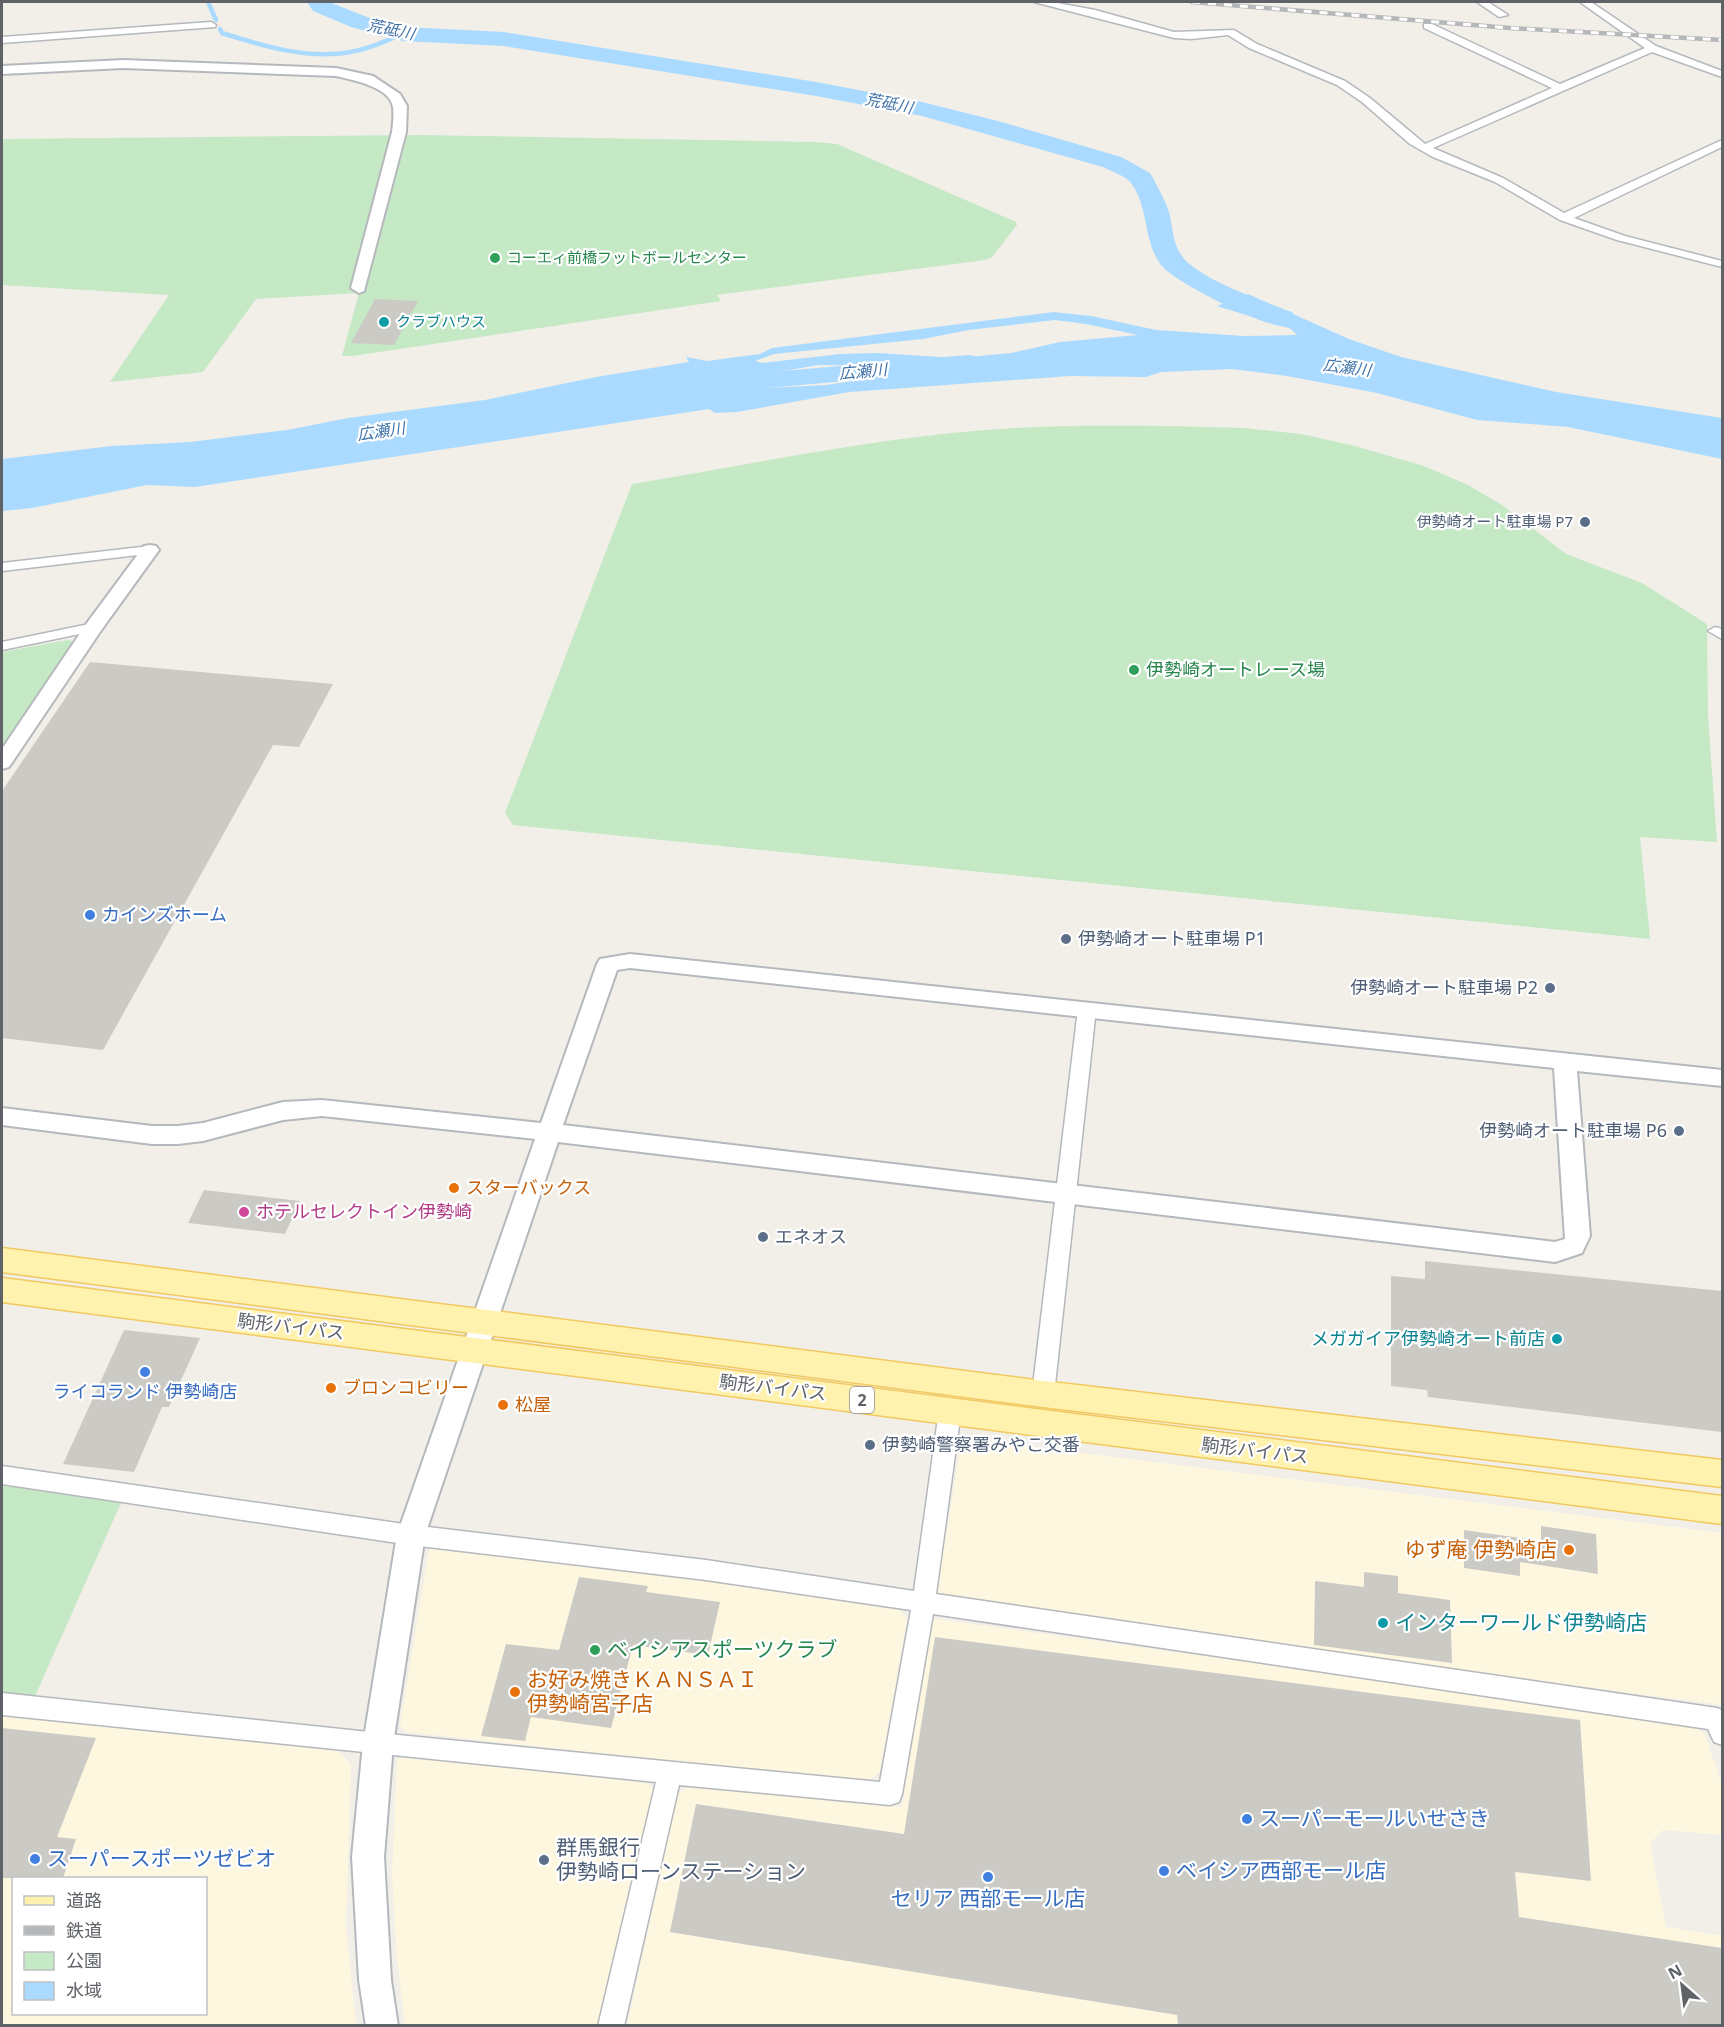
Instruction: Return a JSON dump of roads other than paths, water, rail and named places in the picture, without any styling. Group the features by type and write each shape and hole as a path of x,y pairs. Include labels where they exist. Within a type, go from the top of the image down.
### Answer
{"main road":[{"name":"駒形バイパス","path":"2,1260 1043,1394 1722,1474"},
{"name":"駒形バイパス","path":"2,1290 1722,1510"}],"street":[{"path":"1039,2 1095,13 1174,35 1191,36 1230,32 1253,46 1341,83 1366,100 1404,135 1424,148 1499,180 1564,218 1622,238 1722,264"},
{"path":"1482,2 1503,15"},
{"path":"1586,2 1652,48 1722,74"},
{"path":"2,40 211,25"},
{"path":"1428,26 1562,89"},
{"path":"1424,148 1652,48"},
{"path":"2,70 83,64 295,69 355,76 385,87 398,99 399,132 359,288"},
{"path":"1564,218 1722,143"},
{"path":"2,567 150,550"},
{"path":"2,763 94,627 150,550"},
{"path":"2,645 94,627"},
{"path":"382,2025 375,1980 368,1857 378,1744 411,1535 548,1132 608,964 618,961 1722,1078"},
{"path":"1043,1394 1087,1009"},
{"path":"2,1116 152,1135 178,1135 203,1132 283,1111 322,1108 548,1132 1066,1196 1563,1252 1576,1244 1578,1236 1565,1061"},
{"path":"2,1704 378,1744 890,1794 924,1602 950,1411"},
{"path":"2,1475 411,1535 706,1570 1717,1719 1722,1734"},
{"path":"611,2025 670,1773"}],"water":[{"path":"1248,294 1349,339 1401,357 1556,392 1722,418 1722,459 1568,427 1477,420 1377,393 1287,376 1232,369 1161,372 1146,377 1070,376 849,392 737,412 715,413 709,409 195,487 147,485 32,508 2,511 2,459 112,446 190,442 287,430 348,418 485,400 596,377 689,362 686,357 707,361 760,354 772,348 1054,312 1091,316 1156,330 1243,336 1297,335 1291,329 1217,306","holes":["1055,320 1138,335 1060,342 1011,353 957,358 878,353 840,354 762,363 755,361 774,354 923,339 969,330","818,365 916,366 926,370 826,385 767,388 751,381 749,377"]}],"waterway":[{"path":"208,2 216,20"},
{"name":"荒砥川","path":"318,2 321,6 359,22 403,34 504,39 816,89 922,109 990,126 1112,162 1141,178 1157,214 1162,243 1172,262 1191,276 1234,299 1283,318"},
{"path":"220,29 222,33 270,47 321,54 361,50 403,34"},
{"name":"広瀬川","path":"699,386 969,363"}],"railway":[{"path":"1192,2 1510,28 1722,40"}],"place":[{"name":"コーエィ前橋フットボールセンター","path":"495,258"},
{"name":"クラブハウス","path":"384,322"},
{"name":"伊勢崎オート駐車場 P7","path":"1585,522"},
{"name":"伊勢崎オートレース場","path":"1134,670"},
{"name":"カインズホーム","path":"90,915"},
{"name":"伊勢崎オート駐車場 P1","path":"1066,939"},
{"name":"伊勢崎オート駐車場 P2","path":"1550,988"},
{"name":"伊勢崎オート駐車場 P6","path":"1679,1131"},
{"name":"スターバックス","path":"454,1188"},
{"name":"ホテルセレクトイン伊勢崎","path":"244,1212"},
{"name":"エネオス","path":"763,1237"},
{"name":"メガガイア伊勢崎オート前店","path":"1557,1339"},
{"name":"ライコランド 伊勢崎店","path":"145,1372"},
{"name":"ブロンコビリー","path":"331,1388"},
{"name":"松屋","path":"503,1405"},
{"name":"伊勢崎警察署みやこ交番","path":"870,1445"},
{"name":"ゆず庵 伊勢崎店","path":"1569,1550"},
{"name":"インターワールド伊勢崎店","path":"1383,1623"},
{"name":"ベイシアスポーツクラブ","path":"595,1650"},
{"name":"お好み焼きＫＡＮＳＡＩ 伊勢崎宮子店","path":"515,1692"},
{"name":"スーパーモールいせさき","path":"1247,1819"},
{"name":"スーパースポーツゼビオ","path":"35,1859"},
{"name":"群馬銀行 伊勢崎ローンステーション","path":"544,1860"},
{"name":"ベイシア西部モール店","path":"1164,1871"},
{"name":"セリア 西部モール店","path":"988,1877"}]}
